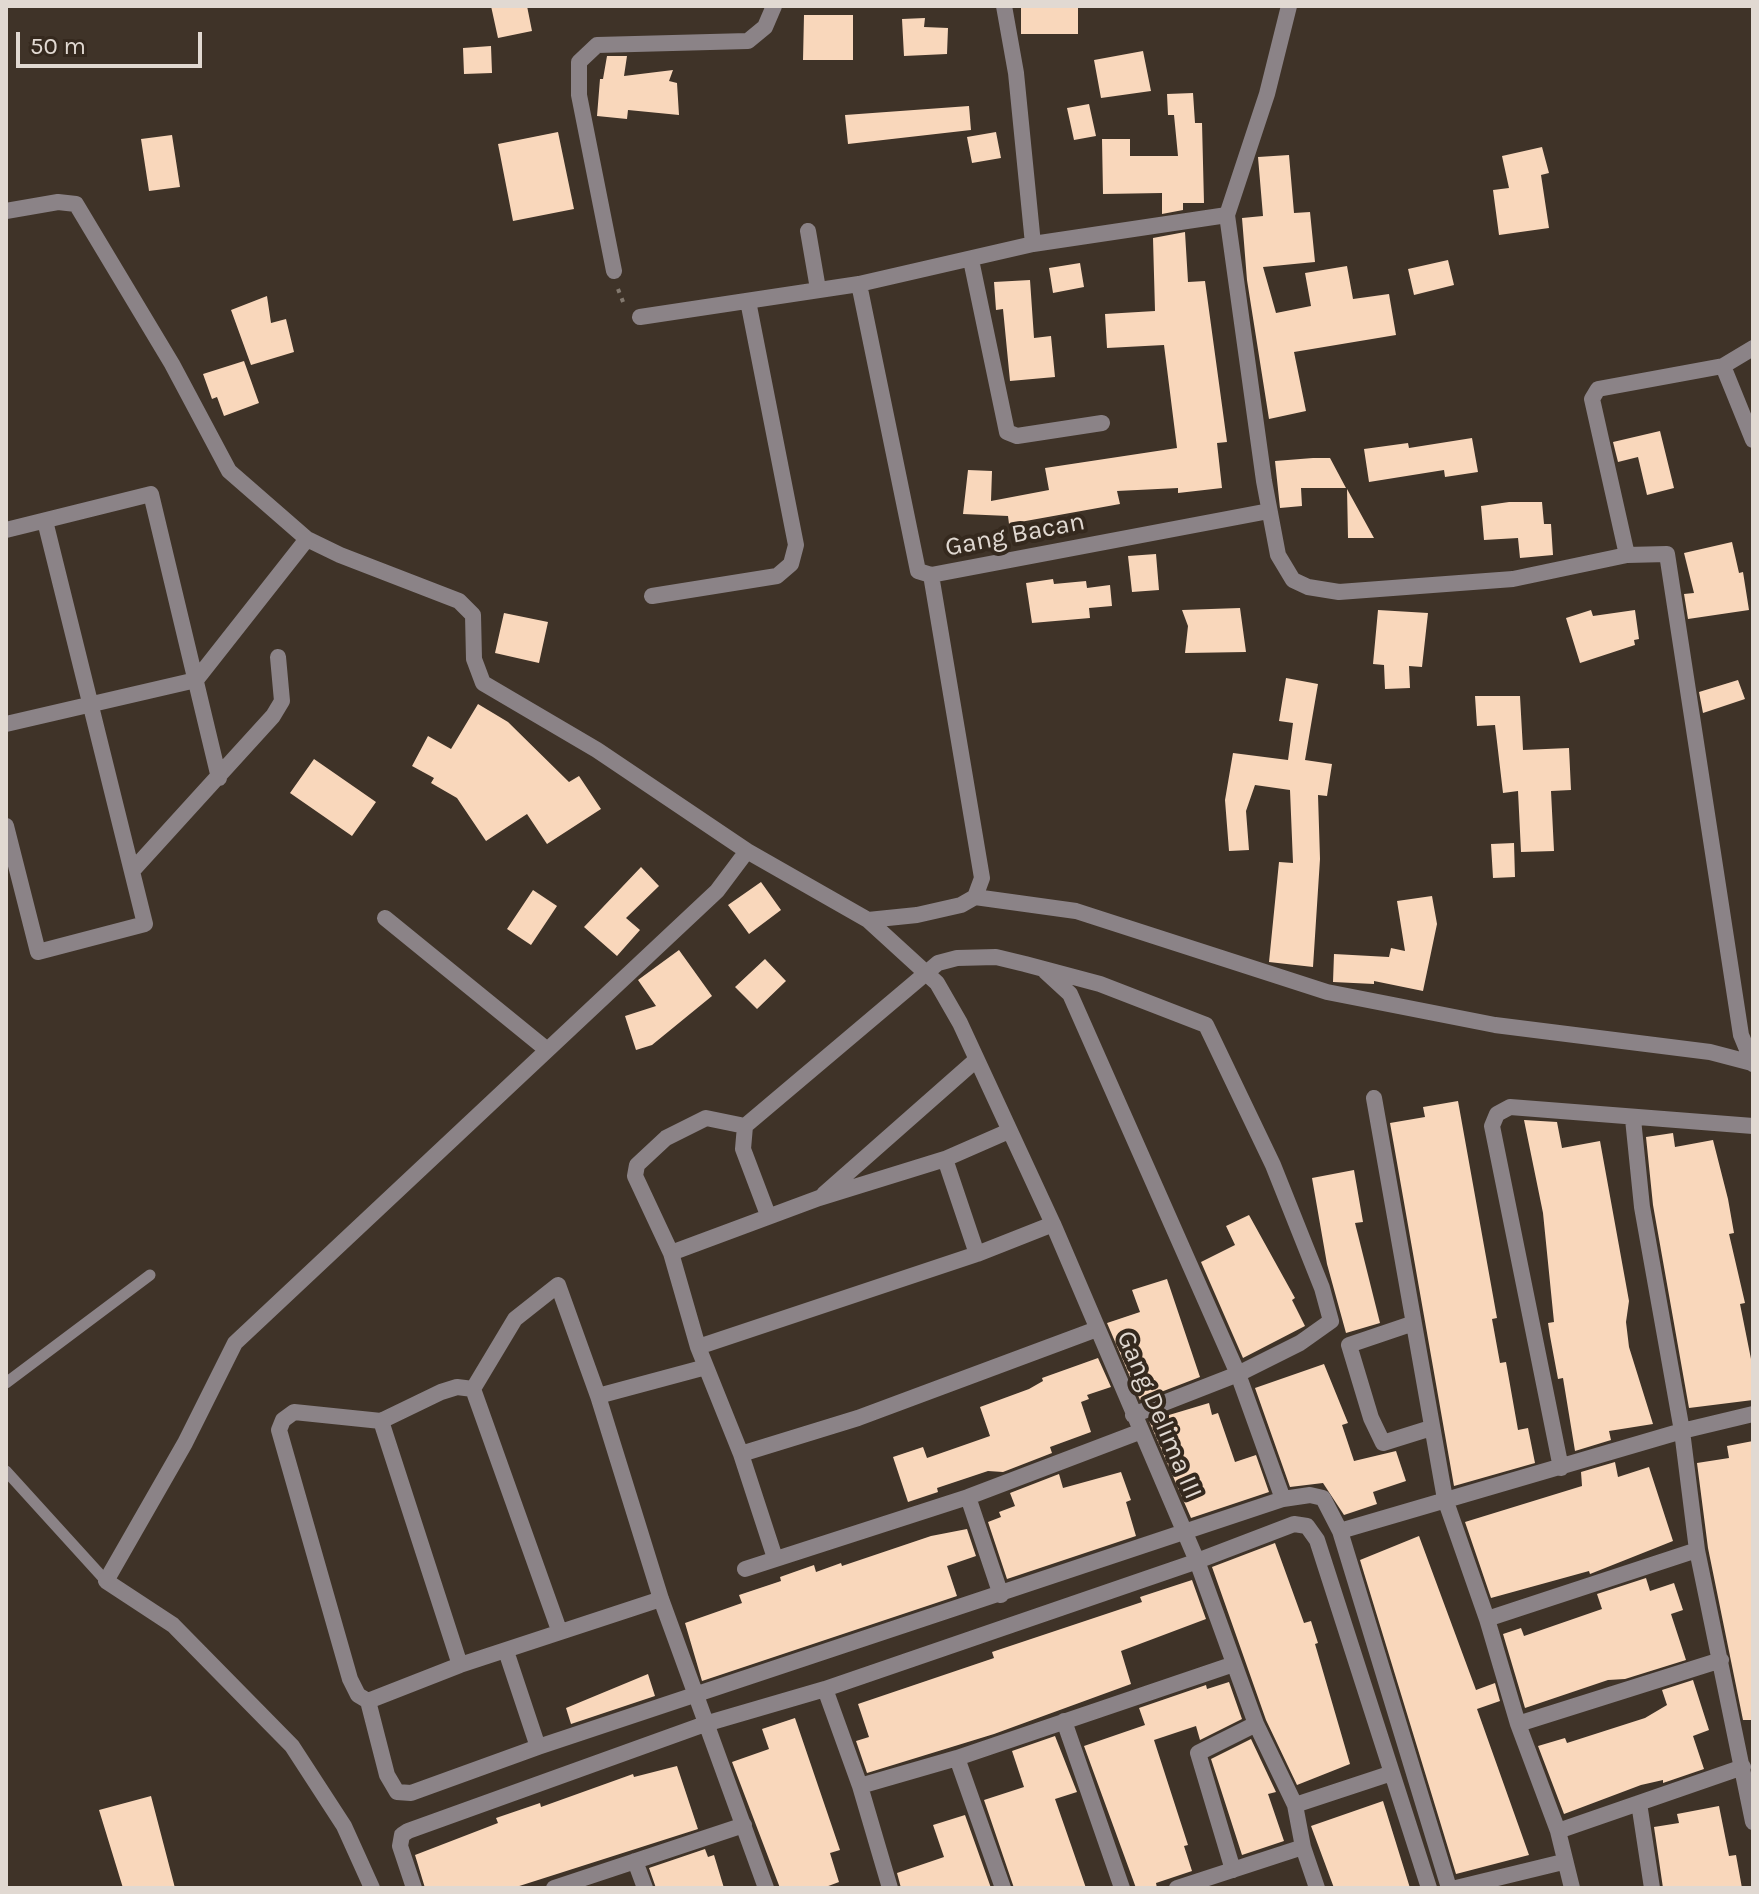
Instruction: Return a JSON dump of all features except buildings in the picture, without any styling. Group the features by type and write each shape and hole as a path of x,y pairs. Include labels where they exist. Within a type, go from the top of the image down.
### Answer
{"street":[{"path":"614,271 579,95 579,62 597,45 748,41 765,27 774,6"},
{"path":"1004,6 1016,73 1033,244"},
{"path":"1289,6 1267,94 1227,215 1278,555 1293,580 1339,592 1513,579 1627,555 1667,554 1741,1035 1753,1064"},
{"name":"Gang Delima III","path":"6,211 58,202 76,204 172,364 229,471 307,539 459,601 473,615 474,659 483,683 597,750 747,851 868,920 937,983 1053,1224 1183,1535 1197,1561 1256,1724 1295,1805 1303,1847 1317,1888"},
{"path":"640,317 859,284 1033,244 1227,215"},
{"path":"808,231 818,289"},
{"path":"971,260 1007,432 1017,436 1102,423"},
{"name":"Gang Bacan","path":"859,284 914,564 918,571 931,575 1269,511"},
{"path":"652,596 777,576 791,564 796,545 748,301"},
{"path":"1627,555 1592,399 1598,389 1723,366 1753,348"},
{"path":"1723,366 1753,440"},
{"path":"6,530 151,494 219,778"},
{"path":"6,826 38,952 145,924 45,521"},
{"path":"6,724 196,680 307,539"},
{"path":"931,575 982,878 975,897"},
{"path":"132,871 273,716 282,701 278,657"},
{"path":"372,1888 344,1826 292,1746 225,1674 173,1625 106,1581 185,1443 235,1343 717,891 747,851"},
{"path":"868,920 917,915 961,905 975,897 1076,911 1327,992 1495,1025 1710,1052 1753,1064"},
{"path":"385,918 546,1049"},
{"path":"745,1569 968,1497 1136,1424 1300,1343 1331,1321 1322,1288 1273,1165 1206,1025 1183,1014 1044,969 996,957 957,958 938,963 745,1126 743,1149 768,1215"},
{"path":"1044,969 1070,994 1238,1374 1283,1499"},
{"path":"819,1198 976,1060"},
{"path":"1374,1098 1411,1324 1445,1499 1487,1619 1518,1724 1558,1831 1563,1862 1572,1888"},
{"path":"1561,1468 1492,1126 1497,1114 1510,1107 1752,1126 1753,1144"},
{"path":"745,1126 706,1118 666,1138 637,1165 638,1186 671,1253 698,1347 741,1454 775,1558"},
{"path":"1633,1119 1642,1207 1682,1431 1697,1550 1753,1822"},
{"path":"671,1253 768,1215 945,1159 1009,1131"},
{"path":"945,1159 977,1254"},
{"path":"698,1347 977,1254 1053,1224"},
{"path":"473,1389 515,1319 558,1285 598,1396 661,1599 766,1888"},
{"path":"1411,1324 1349,1345 1377,1435 1383,1443 1431,1428"},
{"path":"741,1454 858,1418 1097,1329"},
{"path":"598,1396 706,1367"},
{"path":"473,1389 457,1387 441,1392 381,1421 294,1412 283,1420 279,1430 350,1679 358,1695 368,1701 387,1775 397,1792 411,1793 538,1747 1300,1494 1323,1498 1340,1531 1449,1888"},
{"path":"473,1389 559,1630"},
{"path":"1340,1531 1682,1431 1753,1414"},
{"path":"381,1421 460,1665"},
{"path":"968,1497 1001,1595"},
{"path":"414,1888 400,1846 402,1835 705,1724 825,1689 1197,1561 1294,1524 1307,1526 1317,1540 1429,1888"},
{"path":"1487,1619 1697,1550"},
{"path":"368,1701 559,1630 661,1599"},
{"path":"506,1651 538,1747"},
{"path":"1518,1724 1721,1660"},
{"path":"860,1786 957,1758 1234,1664"},
{"path":"825,1689 860,1786 890,1888"},
{"path":"1064,1721 1122,1888"},
{"path":"1233,1870 1198,1753 1256,1724"},
{"path":"957,1758 1003,1888"},
{"path":"1558,1831 1743,1767"},
{"path":"1295,1805 1392,1773"},
{"path":"1639,1803 1652,1888"},
{"path":"554,1888 744,1825"},
{"path":"1177,1888 1303,1847"},
{"path":"635,1861 645,1888"},
{"path":"1456,1888 1563,1862"}],"lane":[{"path":"6,1383 150,1275"},
{"path":"6,1471 106,1581"}],"path":[{"path":"614,271 622,304 640,317"}]}
